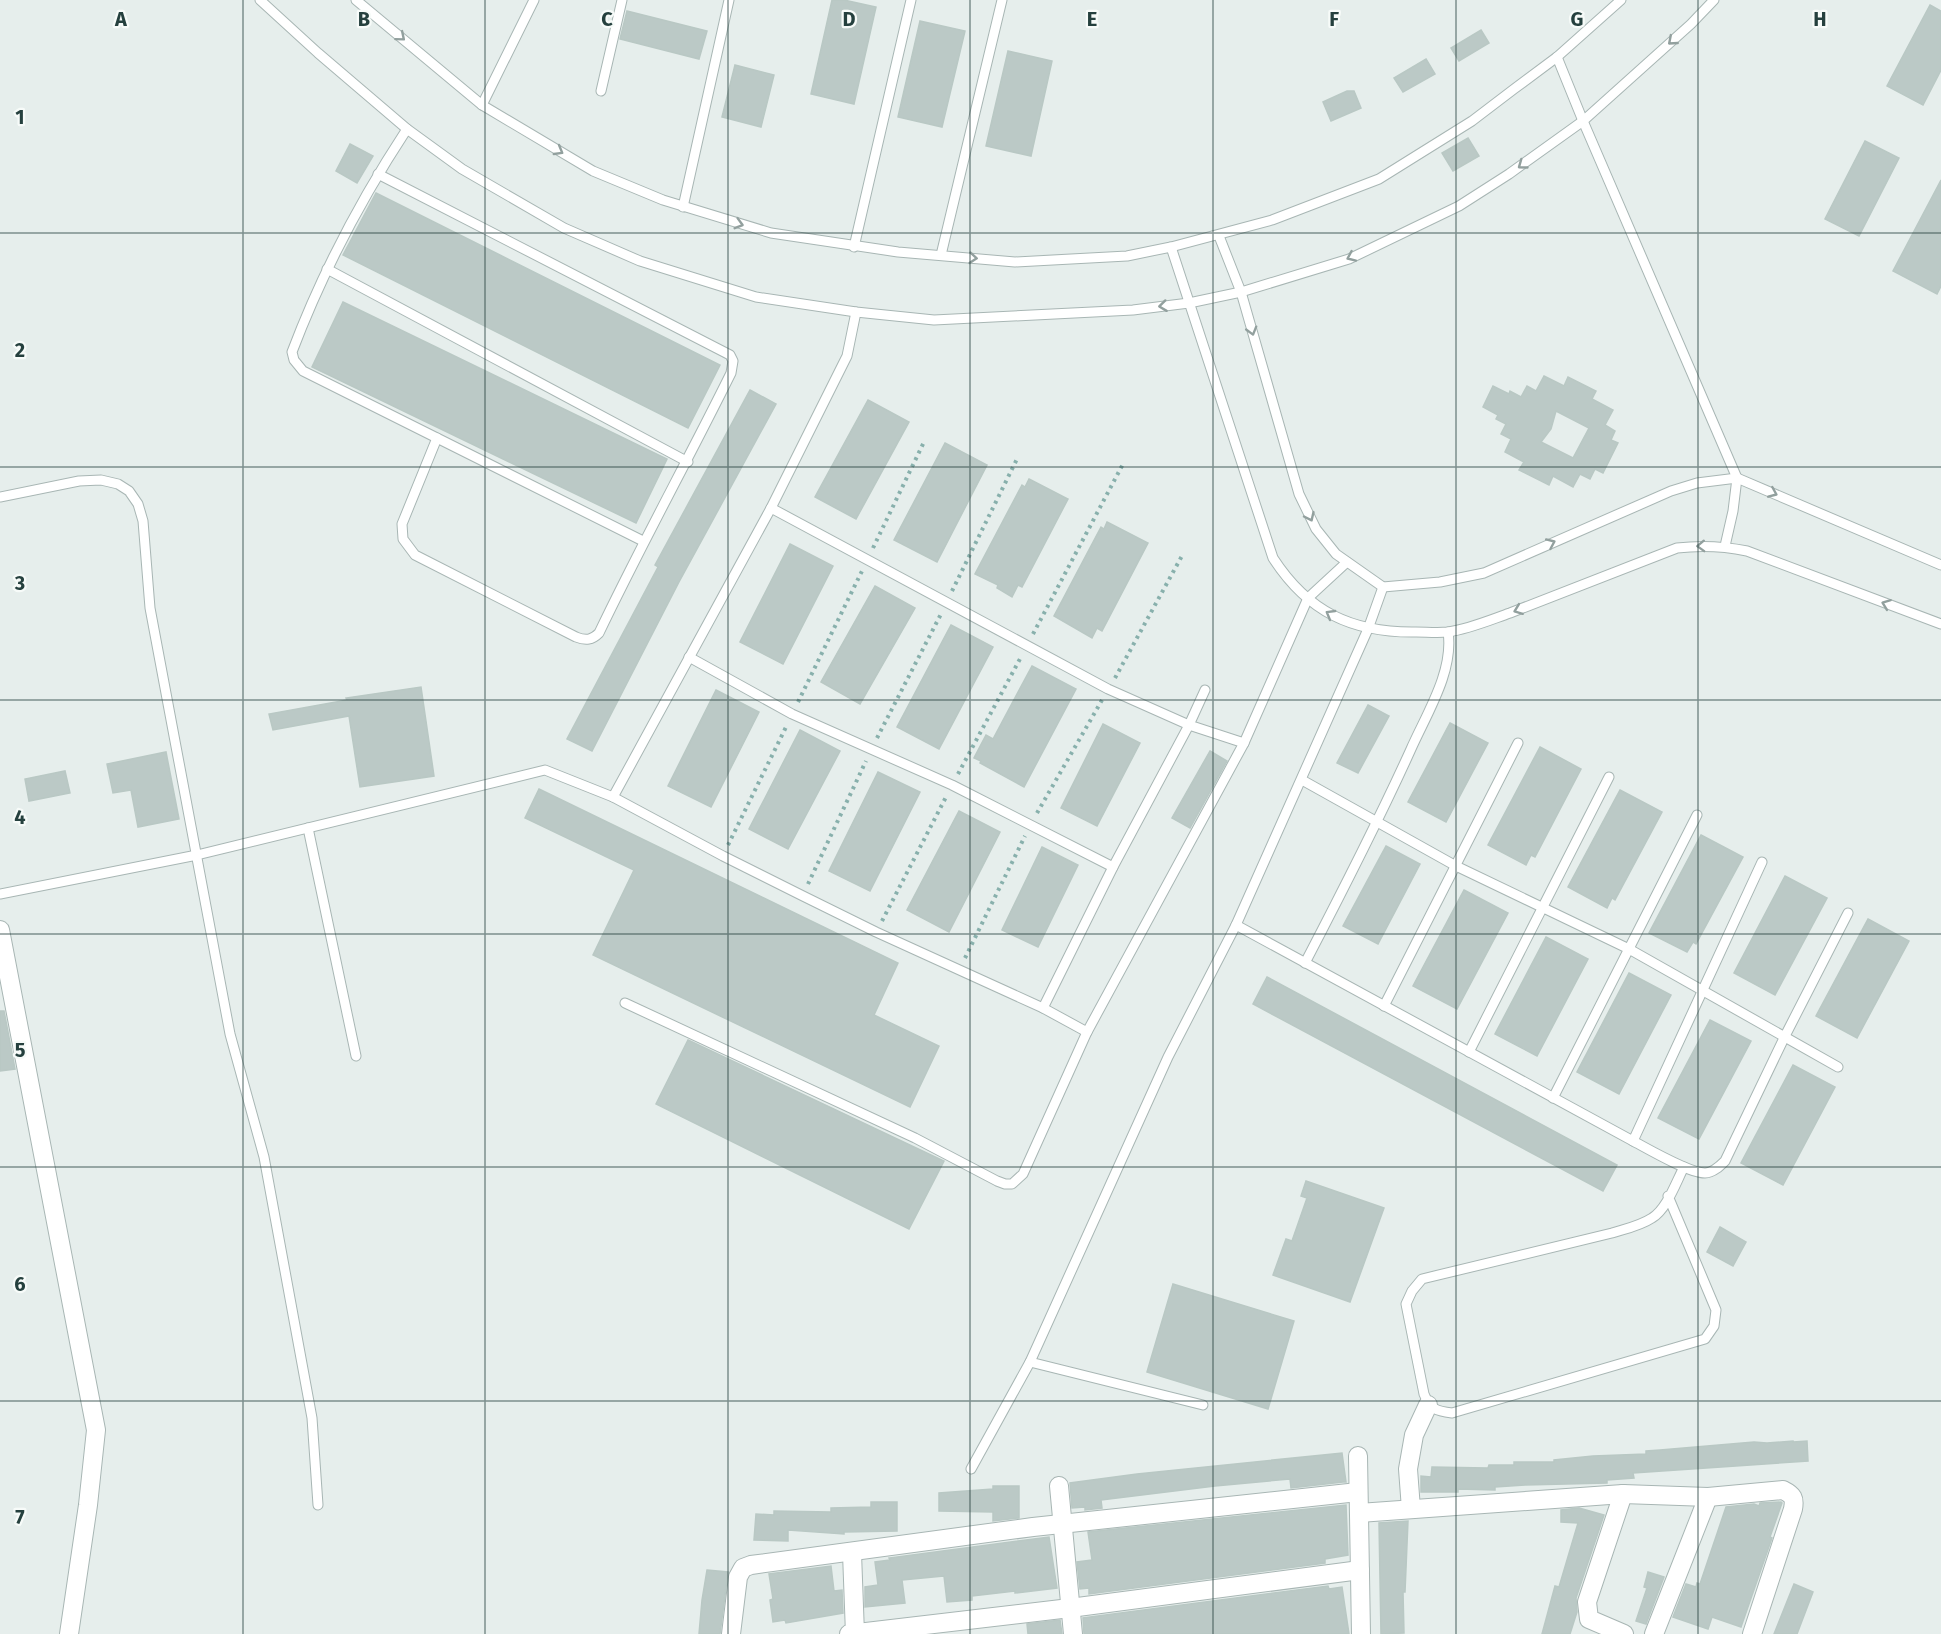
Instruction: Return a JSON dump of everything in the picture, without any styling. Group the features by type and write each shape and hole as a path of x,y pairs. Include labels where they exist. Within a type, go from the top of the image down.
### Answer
{"street":[{"path":"0,930 96,1430 88,1505 69,1634"},
{"path":"1411,1509 1408,1469 1414,1435 1428,1405"},
{"path":"1358,1456 1361,1634"},
{"path":"1059,1486 1073,1634"},
{"path":"1359,1513 1623,1494 1708,1497 1783,1490 1791,1494 1794,1499 1793,1509 1752,1634"},
{"path":"731,1634 738,1577 743,1568 751,1565 1033,1527 1358,1492"},
{"path":"1623,1494 1587,1602 1587,1611 1589,1619 1624,1634"},
{"path":"1654,1634 1708,1497"},
{"path":"852,1553 855,1634"},
{"path":"849,1634 1360,1570"}],"lane":[{"path":"260,0 407,129 462,169 564,228 640,261 756,297 856,312 934,320 1122,310 1189,303 1241,292 1348,259 1459,206 1509,174 1582,122 1691,24 1714,0"},
{"path":"356,0 482,105 593,171 663,200 771,233 854,247 1015,262 1127,256 1171,248 1272,220 1379,179 1472,121 1557,57 1620,0"},
{"path":"482,105 534,0"},
{"path":"601,91 622,0"},
{"path":"684,207 729,0"},
{"path":"854,247 911,0"},
{"path":"941,255 1002,0"},
{"path":"1557,57 1582,122 1737,478 1725,546"},
{"path":"407,129 378,174 327,269 292,352 294,360 303,371 643,541"},
{"path":"378,174 730,355 733,361 731,373 688,462 643,541 599,633 594,638 584,640 576,637 415,555 403,539 402,524 437,438"},
{"path":"1219,236 1241,292 1299,494 1316,529 1336,554 1383,587 1440,582 1484,573 1671,491 1697,483 1737,478 1941,565"},
{"path":"1171,248 1273,558 1286,577 1308,598 1324,612 1346,623 1368,629 1407,633 1448,632 1510,613 1677,548 1699,545 1725,546 1747,551 1941,624"},
{"path":"327,269 688,462"},
{"path":"613,797 771,508 847,356 856,312"},
{"path":"0,497 79,481 101,480 118,484 129,491 138,504 143,521 150,609 230,1034 266,1168 312,1418 318,1506"},
{"path":"771,508 1108,689 1189,725 1244,743"},
{"path":"625,1003 915,1138 1005,1184 1012,1184 1023,1174 1087,1032 1244,743 1308,598 1347,562"},
{"path":"971,1468 1030,1362 1168,1057 1236,925 1368,629 1383,587"},
{"path":"1305,963 1378,823 1443,674 1450,643 1448,632"},
{"path":"689,657 792,714 952,785 1113,867"},
{"path":"1043,1008 1205,690"},
{"path":"1384,1006 1518,743"},
{"path":"0,894 197,855 544,770 613,797 803,896 1043,1008 1087,1032"},
{"path":"1469,1052 1609,777"},
{"path":"1302,780 1456,866 1629,949 1838,1067"},
{"path":"1553,1098 1697,815"},
{"path":"308,828 356,1056"},
{"path":"1633,1141 1762,862"},
{"path":"1236,925 1633,1141 1684,1167 1705,1173 1717,1169 1725,1161 1848,913"},
{"path":"1668,1196 1716,1310 1714,1326 1705,1339 1452,1413 1439,1412 1428,1405 1406,1304 1412,1290 1422,1279 1638,1225 1653,1218 1684,1167"},
{"path":"1030,1362 1203,1405"}],"path":[{"path":"723,856 924,442"},
{"path":"803,896 871,749 1017,459"},
{"path":"876,932 1123,464"},
{"path":"959,970 1030,825 1183,554"}],"building":[{"path":"832,0 844,0 876,7 854,104 811,94"},
{"path":"1930,5 1941,11 1941,70 1923,105 1887,86"},
{"path":"627,11 707,31 699,59 620,39"},
{"path":"920,21 965,31 942,127 898,117"},
{"path":"1481,30 1489,43 1459,61 1451,48"},
{"path":"1008,51 1052,61 1031,156 986,146"},
{"path":"1426,59 1435,74 1403,92 1394,78"},
{"path":"735,65 774,75 761,127 722,117"},
{"path":"1347,91 1354,91 1361,108 1331,121 1323,102"},
{"path":"1468,138 1479,156 1453,171 1442,153"},
{"path":"1865,141 1899,158 1859,236 1825,219"},
{"path":"350,144 373,156 357,183 336,171"},
{"path":"1941,180 1941,286 1937,294 1893,271"},
{"path":"376,193 720,365 688,428 343,255"},
{"path":"343,302 667,459 636,523 312,367"},
{"path":"1544,376 1564,386 1568,377 1596,391 1592,399 1613,410 1605,425 1615,431 1611,440 1618,443 1603,473 1595,469 1590,479 1580,474 1573,487 1553,476 1549,485 1519,470 1524,462 1505,452 1511,439 1501,434 1506,424 1496,419 1498,415 1483,407 1493,386 1521,397 1527,386 1536,391","holes":["1556,411 1589,428 1573,458 1541,442 1551,429"]},
{"path":"750,390 776,404 679,582 592,751 567,739 658,567 655,565"},
{"path":"868,400 909,422 856,519 815,497"},
{"path":"945,443 987,465 937,562 894,540"},
{"path":"1029,479 1068,499 1022,587 1018,585 1012,597 997,588 998,585 975,574 1022,485 1025,487"},
{"path":"1107,522 1148,543 1102,631 1097,628 1092,638 1054,616 1101,527 1104,529"},
{"path":"790,544 833,566 783,664 740,642"},
{"path":"875,586 915,608 860,704 821,682"},
{"path":"951,625 993,647 939,749 897,727"},
{"path":"1032,666 1076,689 1024,787 974,758 986,735 993,739"},
{"path":"421,687 434,776 360,787 349,716 273,730 269,714 347,700 346,698"},
{"path":"716,690 759,712 711,807 668,786"},
{"path":"1368,705 1389,716 1358,773 1337,763"},
{"path":"1450,723 1488,743 1446,822 1408,802"},
{"path":"1103,724 1140,743 1097,826 1061,808"},
{"path":"800,730 840,751 788,849 749,829"},
{"path":"1540,747 1581,769 1535,857 1531,855 1526,865 1488,845"},
{"path":"1210,751 1227,761 1190,828 1172,818"},
{"path":"166,752 179,819 138,827 131,790 113,793 107,764"},
{"path":"65,771 70,793 29,801 25,779"},
{"path":"878,772 920,792 870,891 829,871"},
{"path":"539,789 898,963 874,1015 939,1046 910,1107 593,955 634,870 525,818"},
{"path":"1620,790 1662,812 1615,900 1612,898 1607,908 1568,887"},
{"path":"959,811 1000,832 949,932 907,910"},
{"path":"1701,835 1743,857 1696,944 1693,942 1687,952 1649,933"},
{"path":"1386,846 1420,864 1378,944 1343,926"},
{"path":"1042,847 1078,865 1038,947 1002,930"},
{"path":"1785,876 1827,898 1775,995 1734,973"},
{"path":"1464,890 1508,913 1457,1009 1413,986"},
{"path":"1868,919 1909,941 1857,1038 1816,1016"},
{"path":"1546,937 1588,959 1537,1056 1495,1034"},
{"path":"1629,973 1671,995 1619,1094 1577,1072"},
{"path":"1267,977 1617,1165 1603,1191 1253,1004"},
{"path":"0,1011 4,1011 15,1069 0,1071"},
{"path":"1710,1020 1751,1041 1699,1139 1658,1118"},
{"path":"688,1040 944,1161 909,1229 656,1104"},
{"path":"1793,1065 1835,1087 1783,1185 1741,1163"},
{"path":"1306,1181 1384,1208 1350,1302 1273,1275 1286,1239 1292,1241 1307,1198 1301,1196"},
{"path":"1720,1227 1746,1242 1733,1266 1707,1252"},
{"path":"1173,1284 1294,1321 1268,1409 1147,1372"},
{"path":"1807,1441 1808,1461 1633,1473 1634,1478 1607,1480 1607,1483 1525,1485 1495,1487 1495,1490 1458,1489 1458,1492 1421,1492 1421,1476 1431,1477 1432,1467 1488,1468 1489,1465 1514,1465 1514,1462 1554,1462 1554,1460 1593,1456 1646,1454 1646,1451"},
{"path":"1342,1453 1346,1482 1291,1488 1290,1479 1215,1486 1101,1500 1102,1508 1085,1510 1085,1507 1072,1508 1070,1483"},
{"path":"993,1486 1019,1486 1019,1518 993,1521 993,1512 939,1511 939,1493 993,1489"},
{"path":"871,1502 897,1502 897,1531 844,1532 844,1534 788,1530 788,1541 754,1540 756,1514 774,1515 774,1511 831,1512 831,1508 871,1507"},
{"path":"1781,1502 1770,1537 1772,1538 1741,1627 1712,1617 1708,1629 1673,1617 1686,1584 1696,1587 1697,1583 1700,1584 1726,1507 1754,1504 1759,1506 1760,1503"},
{"path":"1346,1505 1348,1555 1325,1559 1325,1563 1089,1594 1089,1588 1080,1589 1077,1562 1092,1560 1088,1532"},
{"path":"1579,1508 1604,1515 1576,1598 1577,1612 1570,1634 1542,1634 1555,1586 1559,1587 1578,1523 1561,1522 1561,1510"},
{"path":"1408,1521 1405,1592 1403,1592 1404,1633 1381,1634 1379,1523"},
{"path":"1049,1537 1057,1588 972,1596 972,1600 947,1602 944,1576 902,1580 905,1603 865,1607 865,1587 878,1585 875,1562 890,1560 889,1558"},
{"path":"831,1566 834,1591 842,1590 843,1613 786,1623 785,1620 773,1622 770,1600 773,1599 769,1574"},
{"path":"707,1570 728,1572 720,1634 699,1634"},
{"path":"1648,1572 1664,1577 1646,1624 1636,1621 1647,1588 1644,1587"},
{"path":"1794,1584 1813,1592 1797,1634 1774,1634"},
{"path":"1328,1586 1329,1589 1342,1587 1349,1634 1084,1634 1083,1618"},
{"path":"1060,1620 1062,1634 1028,1634 1027,1624"}]}
